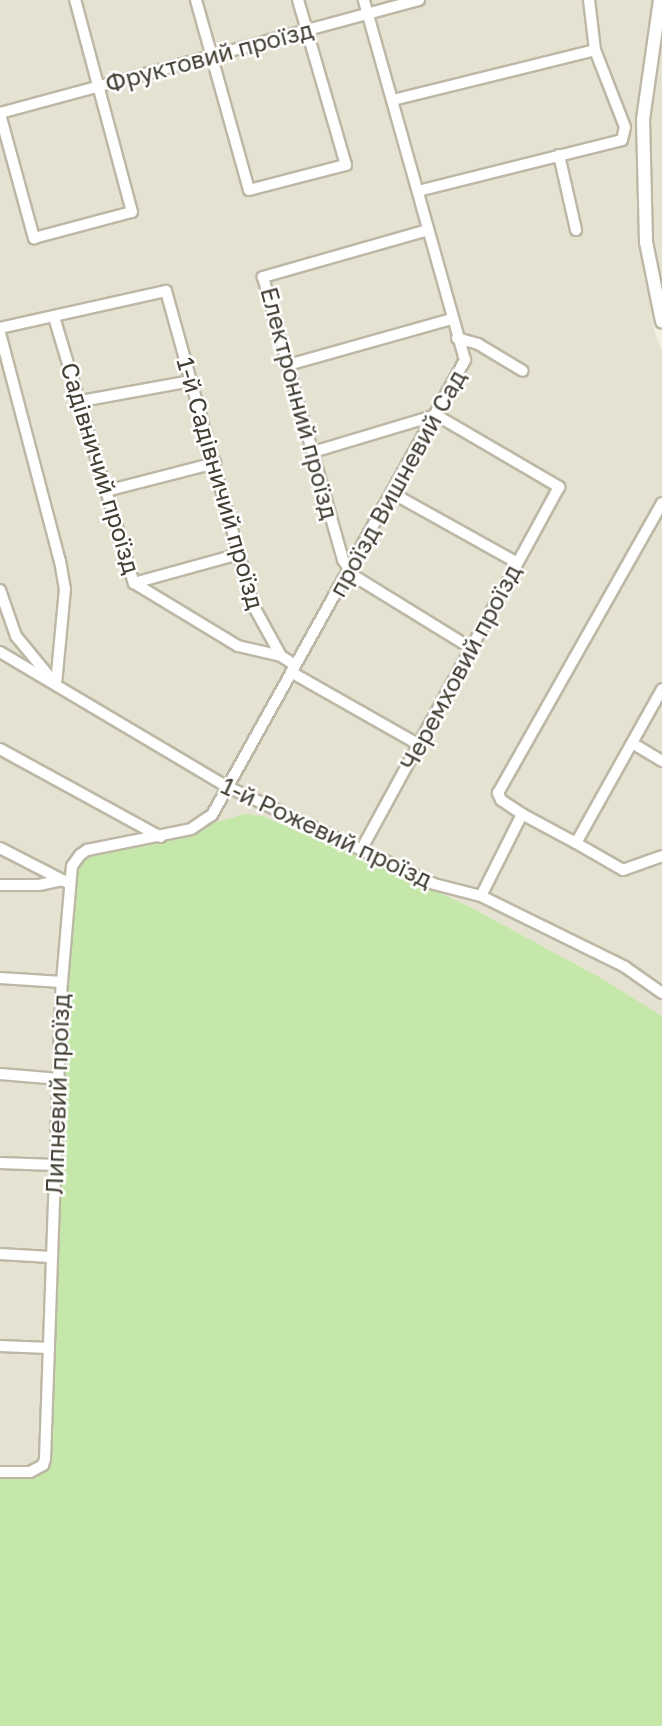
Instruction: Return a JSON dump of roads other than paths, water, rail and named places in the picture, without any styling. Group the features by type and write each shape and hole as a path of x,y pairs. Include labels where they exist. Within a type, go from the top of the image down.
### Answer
{"street":[{"path":"0,113 34,238 132,212 75,0"},
{"path":"196,0 249,190 346,165 298,0"},
{"name":"проїзд Вишневий Сад","path":"226,786 465,360 365,0"},
{"name":"Фруктовий проїзд","path":"0,113 419,0"},
{"path":"418,191 622,140 625,127 618,102 596,50 589,0"},
{"path":"660,0 643,119 646,242 662,321"},
{"path":"393,100 596,50"},
{"path":"559,155 576,230"},
{"name":"Електронний проїзд","path":"349,570 343,561 263,277 428,230"},
{"name":"1-й Садівничий проїзд","path":"54,317 166,291 253,605 281,656 293,668 418,744"},
{"path":"54,317 0,331 65,589 56,685"},
{"name":"Садівничий проїзд","path":"54,317 134,583 238,646 281,656"},
{"path":"288,365 452,320"},
{"path":"457,338 478,344 523,371"},
{"path":"81,401 191,381"},
{"path":"313,452 436,415"},
{"name":"Черемховий проїзд","path":"362,849 559,486 436,415"},
{"path":"106,491 215,463"},
{"path":"392,493 516,562"},
{"path":"662,503 498,793 501,800 523,814 623,870 662,856"},
{"path":"134,583 239,554"},
{"path":"349,570 354,576 471,648"},
{"path":"0,590 21,645 56,685"},
{"name":"1-й Рожевий проїзд","path":"0,652 226,786 434,884 481,896 625,967 662,993"},
{"path":"576,843 662,689"},
{"path":"632,743 662,761"},
{"path":"0,749 161,838"},
{"name":"Липневий проїзд","path":"0,1472 30,1472 43,1465 50,1257 60,1079 65,881 74,862 83,852 161,838 205,822 214,811 226,786"},
{"path":"481,896 523,814"},
{"path":"0,848 65,881"},
{"path":"0,885 39,885 65,881"},
{"path":"0,978 62,982"},
{"path":"0,1074 60,1079"},
{"path":"0,1163 55,1165"},
{"path":"0,1254 50,1257"},
{"path":"0,1346 48,1348"}]}
